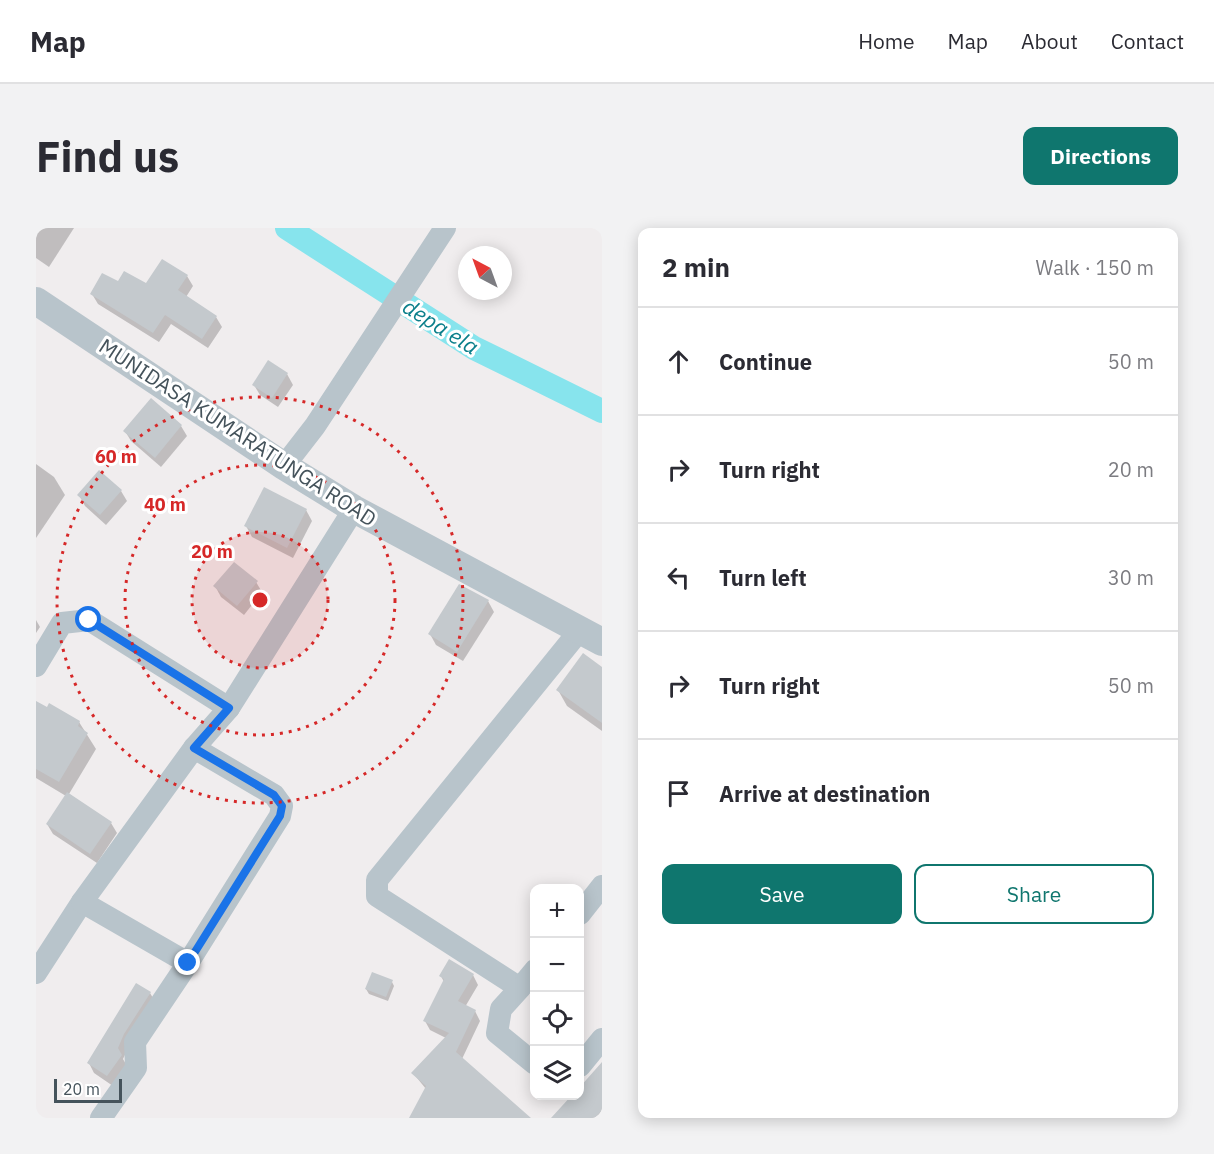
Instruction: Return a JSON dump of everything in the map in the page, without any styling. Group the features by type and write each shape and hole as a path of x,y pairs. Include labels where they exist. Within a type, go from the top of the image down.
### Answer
{"street":[{"path":"284,466 315,426 384,325 445,228"},
{"name":"MUNIDASA KUMARATUNGA ROAD","path":"36,301 284,466 354,509 591,636"},
{"path":"36,973 82,902 194,748 229,708 354,509"},
{"path":"36,666 62,623 89,620 229,708"},
{"path":"520,988 377,896 377,880 591,636"},
{"path":"101,1118 136,1068 135,1042 188,963 280,816 282,806 274,795 194,748"},
{"path":"584,908 602,886"},
{"path":"82,902 188,963"},
{"path":"530,975 501,1010 497,1033 530,1061"},
{"path":"584,1060 602,1039"}],"building":[{"path":"162,259 188,275 178,290 217,316 202,339 165,315 153,333 90,294 102,273 118,281 124,271 146,283"},
{"path":"268,360 288,373 272,398 252,385"},
{"path":"151,398 182,425 155,458 123,431"},
{"path":"99,470 122,490 100,515 77,495"},
{"path":"264,487 307,509 287,548 244,526"},
{"path":"234,562 258,581 237,606 213,586"},
{"path":"459,584 489,600 457,652 428,634"},
{"path":"583,653 602,667 602,723 556,690"},
{"path":"36,701 47,707 49,703 80,721 78,726 88,733 59,782 36,769"},
{"path":"67,792 112,822 90,854 46,824"},
{"path":"449,959 474,974 458,1001 476,1010 456,1052 531,1118 409,1118 426,1086 411,1073 449,1033 423,1021 444,979 439,976"},
{"path":"372,972 393,980 386,997 365,989"},
{"path":"136,983 151,992 124,1034 118,1048 122,1055 107,1076 87,1063"},
{"path":"602,1062 602,1110 595,1118 551,1118 567,1100 584,1100 584,1082"}],"waterway":[{"name":"depa ela","path":"287,228 474,348 602,411"}],"route":[{"path":"89,620 229,708 194,748 274,795 282,806 280,816 188,963"}]}
